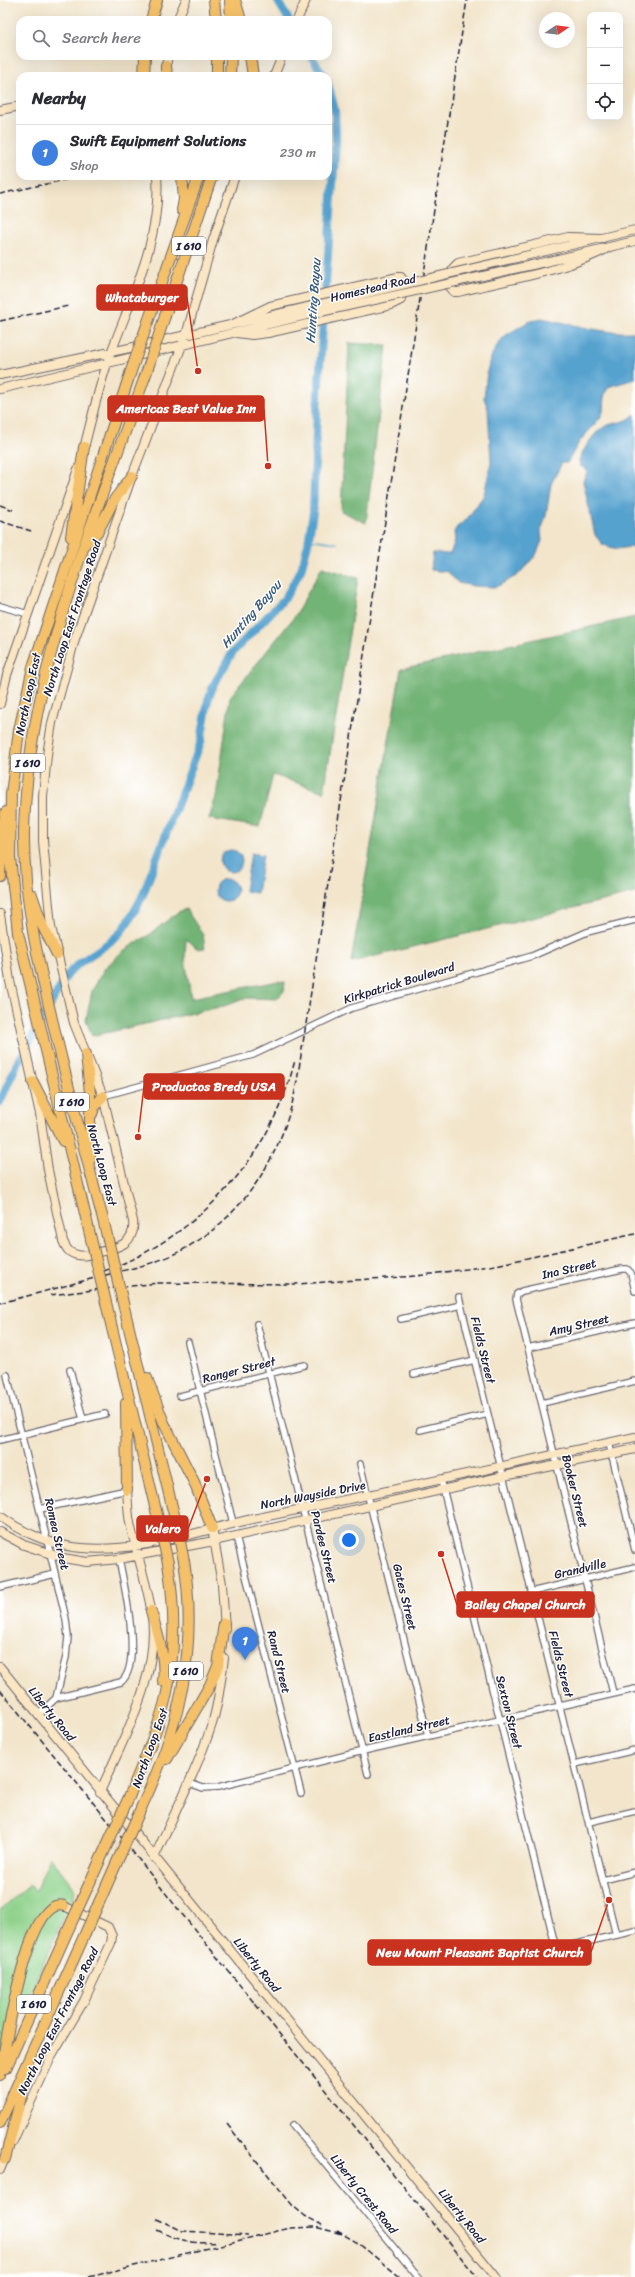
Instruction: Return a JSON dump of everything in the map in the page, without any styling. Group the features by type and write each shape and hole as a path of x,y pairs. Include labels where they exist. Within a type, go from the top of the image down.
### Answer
{"highway":[{"path":"152,16 157,0"},
{"path":"214,0 216,16"},
{"path":"230,0 231,16"},
{"path":"235,0 240,16"},
{"path":"144,72 145,60"},
{"path":"217,60 217,72"},
{"path":"230,72 231,60"},
{"path":"250,60 252,72"},
{"path":"175,240 184,200 182,180"},
{"name":"North Loop East","path":"0,2081 129,1797 158,1723 166,1697 173,1651 173,1608 168,1564 18,933 10,857 11,794 19,730 33,668 175,240 198,180"},
{"name":"North Loop East","path":"0,2123 155,1778 174,1727 186,1674 189,1606 184,1560 103,1219 44,989 30,921 24,834 29,758 38,702 50,653 211,180"},
{"path":"67,562 84,447"},
{"path":"86,544 98,531 114,500 132,476"},
{"path":"0,876 3,825 11,794"},
{"path":"26,874 43,927 57,954"},
{"path":"86,1054 91,1118 90,1173"},
{"path":"33,1082 72,1158"},
{"path":"91,1118 94,1108 103,1096"},
{"path":"137,1362 147,1376 164,1423 194,1482 212,1528"},
{"path":"125,1387 127,1490"},
{"path":"151,1611 160,1646 164,1672 158,1723"},
{"path":"155,1778 210,1685 218,1666 224,1623"},
{"path":"0,2075 14,1996 28,1948 46,1912 53,1907 64,1906"},
{"path":"5,2159 35,2045"}],"main road":[{"path":"178,16 186,0"},
{"path":"298,16 306,0"},
{"path":"276,72 280,60"},
{"path":"0,110 16,107"},
{"path":"0,704 7,675 84,447 107,363 147,254 154,224 157,180"},
{"name":"North Loop East Frontage Road","path":"0,914 22,1037 33,1082 59,1230 66,1248 78,1256 120,1247 130,1239 133,1231 133,1221 103,1096 74,1023 57,954 48,907 44,857 43,796 47,755 52,723 75,639 132,476 186,335 213,240 234,180"},
{"name":"Homestead Road","path":"3,389 236,333 307,311 635,230"},
{"path":"603,238 574,236 458,263 453,268 450,287 454,292 458,292 584,260 610,247"},
{"name":"Homestead Road","path":"2,375 235,323 307,311 532,265 635,241"},
{"path":"235,323 261,309 305,298 398,277 401,277 404,282 402,296 397,302 339,317 258,334 236,333"},
{"path":"2,375 3,389"},
{"name":"North Wayside Drive","path":"0,1517 47,1541 81,1548 136,1545 233,1523 368,1497 635,1437"},
{"name":"North Wayside Drive","path":"0,1532 24,1545 51,1555 87,1562 119,1559 214,1541 504,1476 612,1455 635,1449"},
{"path":"100,1792 136,1712 146,1680 151,1644 151,1611 130,1523 127,1490"},
{"path":"154,1858 189,1783 211,1725 219,1695 224,1653 224,1623 222,1584 212,1528"},
{"name":"Liberty Road","path":"0,1667 100,1792 496,2277"},
{"name":"North Loop East Frontage Road","path":"0,2170 52,2055 84,2000 111,1943 112,1936 108,1926 64,1906"}],"street":[{"path":"0,606 28,614"},
{"name":"Kirkpatrick Boulevard","path":"103,1096 253,1055 352,1008 532,956 587,932 635,920"},
{"name":"Ina Street","path":"517,1294 627,1269 631,1273 635,1291"},
{"name":"Booker Street","path":"517,1294 516,1299 613,1693"},
{"name":"Fields Street","path":"459,1297 616,1935"},
{"path":"401,1319 461,1305"},
{"name":"Amy Street","path":"528,1348 635,1323"},
{"name":"Pardee Street","path":"257,1324 368,1774"},
{"path":"188,1342 233,1523"},
{"path":"414,1374 475,1360"},
{"name":"Ranger Street","path":"180,1396 304,1365"},
{"path":"70,1370 83,1419"},
{"name":"Romea Street","path":"7,1375 66,1619 68,1637 66,1657 56,1698"},
{"path":"542,1403 635,1381"},
{"path":"0,1440 105,1414"},
{"path":"420,1430 488,1414"},
{"path":"609,1443 635,1550"},
{"name":"Gates Street","path":"360,1464 428,1736"},
{"name":"Sexton Street","path":"441,1480 556,1949"},
{"path":"40,1509 127,1490"},
{"name":"Rand Street","path":"236,1536 301,1793"},
{"path":"38,1715 56,1698 121,1682 127,1676 130,1652 130,1620 119,1559"},
{"name":"Grandville","path":"531,1592 635,1567"},
{"path":"0,1587 55,1574"},
{"name":"Eastland Street","path":"189,1783 203,1788 218,1787 363,1751 635,1689"},
{"path":"575,1764 635,1750"},
{"path":"589,1822 635,1811"},
{"path":"603,1880 635,1872"},
{"path":"527,1955 635,1931"},
{"name":"Liberty Crest Road","path":"293,2125 418,2277"}],"green space":[{"path":"349,343 387,345 366,523 341,511"},
{"path":"322,567 358,578 324,792 273,775 260,827 209,819 216,797 230,697 295,616"},
{"path":"635,617 635,893 351,962 401,669"},
{"path":"186,909 203,935 205,948 198,949 186,939 185,958 191,998 278,981 285,982 284,991 277,999 247,998 224,1006 92,1036 86,1020 92,991 104,969 123,951 149,935 178,912"},
{"path":"50,1857 76,1890 10,2040 0,2052 0,1910 29,1885 35,1892"}],"water":[{"path":"541,318 610,332 635,332 635,379 608,387 604,397 603,412 600,418 580,441 567,463 562,463 551,484 546,516 541,531 542,541 536,555 518,575 496,587 474,586 458,583 448,572 431,570 433,553 450,554 455,541 454,532 457,527 467,519 484,495 491,462 488,409 484,398 487,371 492,355 498,344 506,335 528,322"},
{"path":"635,414 635,546 618,549 602,544 595,535 583,481 587,472 585,468 580,466 579,460 584,449 596,433 606,426 627,420"},
{"path":"231,850 239,853 242,861 239,869 231,872 223,869 220,861 223,853"},
{"path":"251,853 263,855 257,893 245,891"},
{"path":"226,879 234,882 237,890 234,898 226,901 218,898 215,890 218,882"}],"waterway":[{"name":"Hunting Bayou","path":"277,0 287,16"},
{"name":"Hunting Bayou","path":"314,60 321,72"},
{"name":"Hunting Bayou","path":"0,1102 17,1064 66,977 77,965 117,936 125,927 134,912 142,897 201,742 208,700 214,684 233,652 285,598 301,570 308,544 313,512 317,410 336,141 335,110 332,98"},
{"path":"309,539 337,543"}],"railway":[{"path":"0,1303 162,1259 195,1242 218,1226 238,1206 255,1184 270,1160 282,1135 291,1108 297,1081 467,0"},
{"path":"0,194 64,180"},
{"path":"0,321 68,306"},
{"path":"0,505 13,510"},
{"path":"0,521 31,531"},
{"path":"104,1271 138,1256 170,1237 199,1215 226,1190 249,1161 268,1130 284,1096 295,1060"},
{"path":"50,1295 158,1283 296,1284 416,1276 496,1265 635,1234"},
{"path":"0,1690 109,1822 477,2277"},
{"path":"227,2124 293,2206 305,2216 322,2225"},
{"path":"157,2219 183,2231 248,2235"},
{"path":"89,2277 290,2228 315,2227 342,2234"},
{"path":"157,2230 172,2237 187,2241 202,2243 218,2242"},
{"path":"337,2231 358,2243 400,2277"}],"place":[{"name":"Whataburger","path":"198,371"},
{"name":"Americas Best Value Inn","path":"268,466"},
{"name":"Productos Bredy USA","path":"138,1137"},
{"name":"Valero","path":"207,1479"},
{"name":"Bailey Chapel Church","path":"441,1554"},
{"name":"Swift Equipment Solutions","path":"245,1660"},
{"name":"New Mount Pleasant Baptist Church","path":"609,1900"}]}
